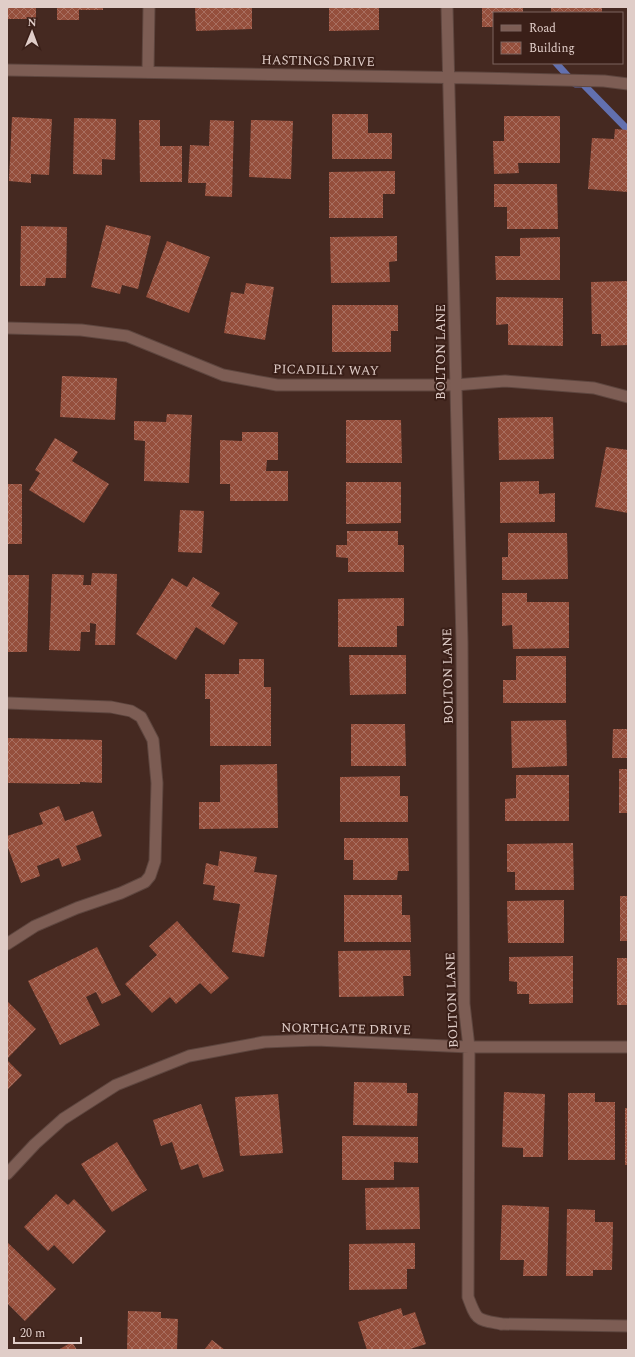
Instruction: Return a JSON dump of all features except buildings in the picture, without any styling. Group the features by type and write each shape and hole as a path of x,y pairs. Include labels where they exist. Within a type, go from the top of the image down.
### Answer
{"street":[{"path":"148,72 149,7"},
{"name":"BOLTON LANE","path":"448,7 448,78 462,643 464,1004 469,1047 468,1297 475,1316 482,1320 501,1324 628,1326"},
{"name":"HASTINGS DRIVE","path":"7,70 448,78 628,84"},
{"name":"PICADILLY WAY","path":"7,328 81,330 127,336 223,375 277,385 455,385 513,382 594,388 628,397"},
{"path":"7,703 111,707 131,711 141,718 153,740 157,783 155,862 150,876 145,882 121,893 77,908 35,926 7,944"},
{"name":"NORTHGATE DRIVE","path":"7,1174 34,1144 64,1118 116,1085 189,1056 264,1042 316,1040 469,1047 628,1047"}],"waterway":[{"path":"557,64 575,84 583,84 628,130"}]}
